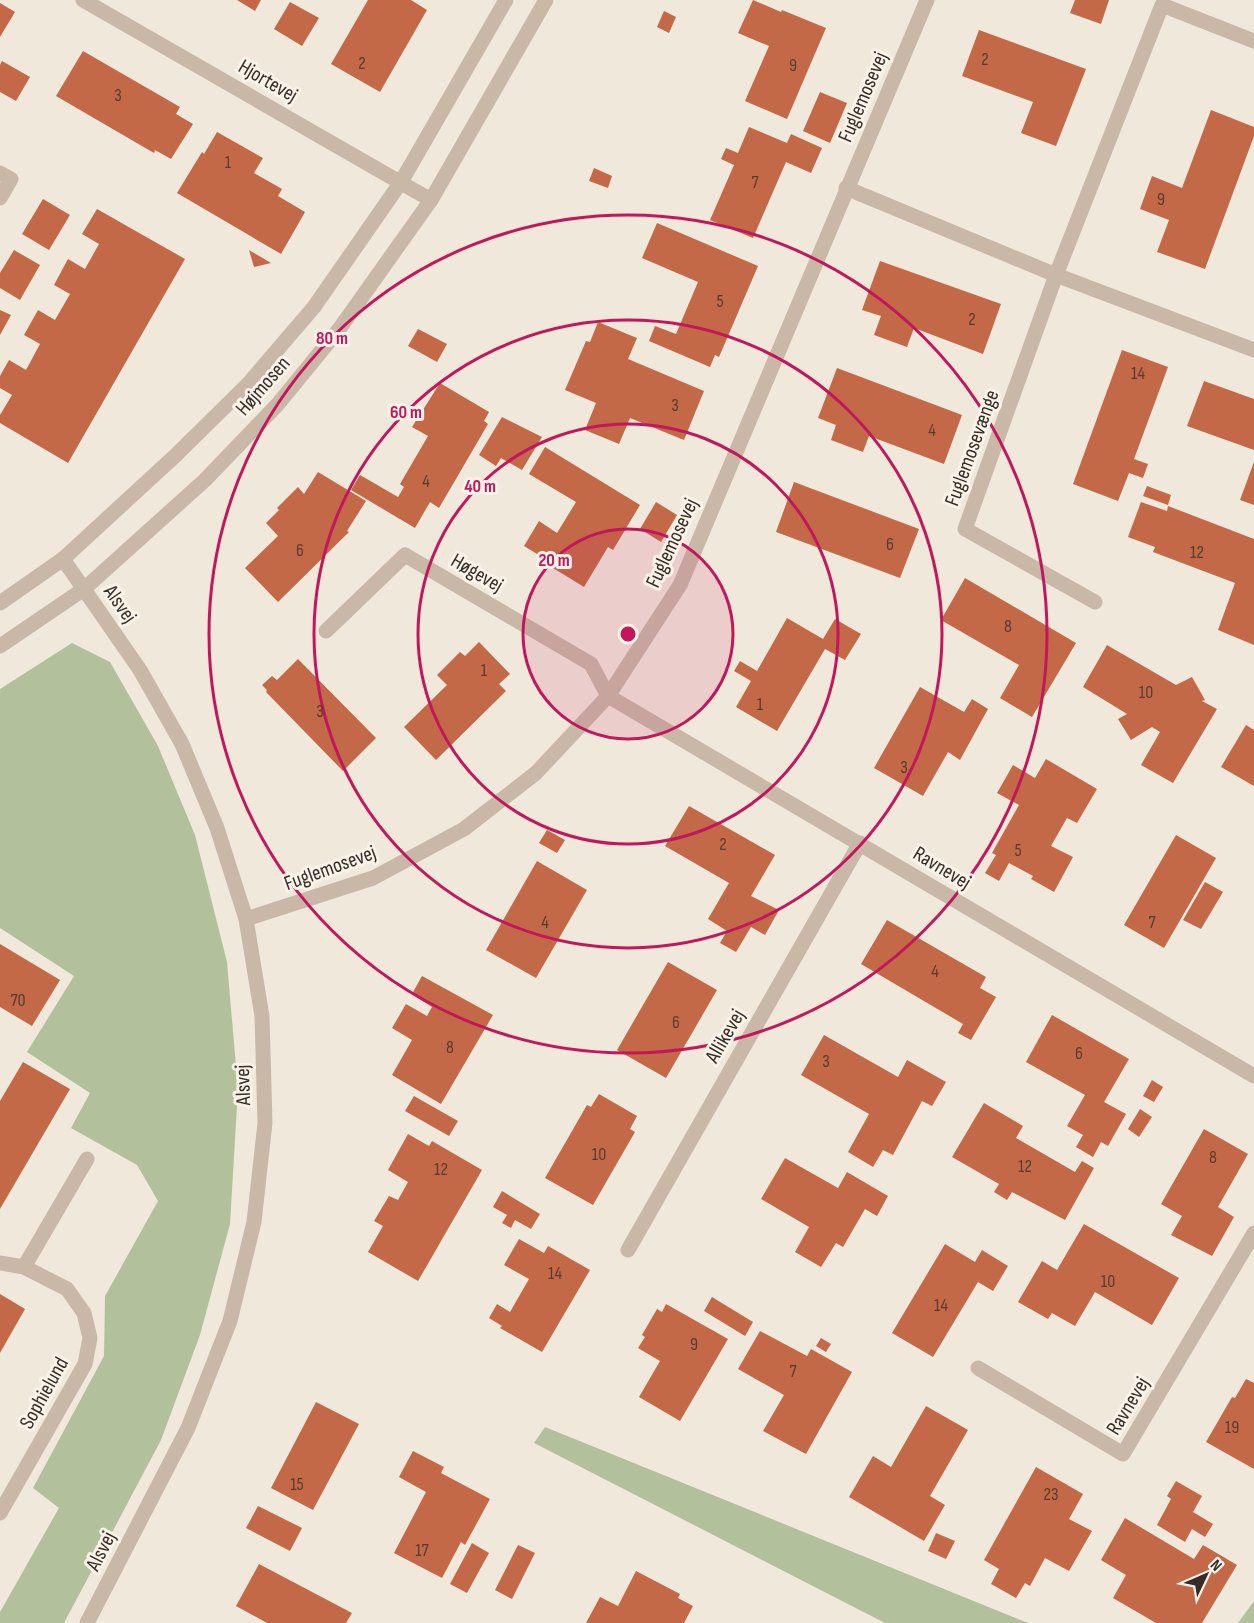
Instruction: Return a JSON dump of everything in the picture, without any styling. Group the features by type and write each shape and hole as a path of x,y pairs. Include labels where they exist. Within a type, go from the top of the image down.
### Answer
{"street":[{"name":"Hjortevej","path":"83,0 431,200"},
{"name":"Højmosen","path":"0,603 63,559 176,455 249,382 314,307 401,182 506,0"},
{"name":"Højmosen","path":"0,646 84,589 205,480 278,404 340,328 431,200 546,0"},
{"name":"Fuglemosevej","path":"246,919 374,878 464,829 536,773 608,696 680,585 927,0"},
{"name":"Fuglemosevænge","path":"1095,602 965,529 1056,275 1162,4 1254,41"},
{"path":"0,172 11,179 0,198"},
{"path":"846,188 1056,275 1254,350"},
{"name":"Høgevej","path":"326,631 405,555 591,663 608,696"},
{"name":"Alsvej","path":"63,559 140,670 182,744 217,828 246,919 262,1016 264,1111 254,1222 230,1320 188,1428 87,1623"},
{"name":"Ravnevej","path":"608,696 1254,1076"},
{"name":"Allikevej","path":"628,1250 860,843"},
{"path":"24,1267 87,1159"},
{"name":"Ravnevej","path":"978,1368 1123,1454 1254,1233"},
{"name":"Sophielund","path":"0,1263 24,1267 67,1289 84,1313 90,1338 85,1364 0,1514"}],"green space":[{"path":"72,643 110,662 158,746 195,835 227,962 238,1089 230,1224 200,1335 161,1440 64,1623 0,1623 0,1612 59,1508 33,1488 104,1356 105,1296 158,1201 137,1165 71,1128 90,1093 27,1052 74,976 0,928 0,689"},
{"path":"545,1427 1028,1623 885,1623 534,1443"},
{"path":"1254,1601 1254,1623 1238,1623"}],"building":[{"path":"237,0 261,0 255,11"},
{"path":"368,0 411,0 427,10 380,92 331,64"},
{"path":"753,0 826,28 787,119 745,101 769,46 738,33"},
{"path":"1075,0 1109,0 1101,24 1070,13"},
{"path":"290,2 319,18 302,46 274,29"},
{"path":"0,3 15,12 0,37"},
{"path":"664,11 676,17 669,33 657,27"},
{"path":"979,30 1086,69 1056,146 1021,133 1033,102 962,76"},
{"path":"83,51 180,107 176,114 193,124 171,159 155,150 154,153 56,96"},
{"path":"2,61 30,77 16,101 0,92"},
{"path":"820,92 847,103 830,143 803,131"},
{"path":"1211,110 1254,127 1254,136 1205,269 1157,252 1169,220 1140,209 1152,176 1182,188"},
{"path":"749,127 787,143 791,134 822,148 811,173 786,162 753,238 710,220 734,165 721,159 726,148 738,153"},
{"path":"217,132 263,158 254,173 282,189 278,196 305,212 281,254 177,193"},
{"path":"594,168 612,176 608,188 589,181"},
{"path":"43,199 70,215 49,250 22,234"},
{"path":"97,209 185,259 68,463 0,423 0,415 12,395 0,388 0,376 9,360 26,370 40,344 24,335 38,310 55,320 70,294 54,285 68,259 85,269 99,244 82,234"},
{"path":"657,223 758,266 719,357 715,355 710,367 649,341 655,326 676,334 698,282 642,258"},
{"path":"14,250 40,265 20,300 0,288 0,273"},
{"path":"249,250 271,263 254,267"},
{"path":"880,261 1001,304 983,354 914,328 907,347 874,335 881,316 862,310"},
{"path":"0,310 11,315 0,335"},
{"path":"598,322 637,338 628,359 704,391 684,440 630,418 619,444 585,430 596,403 565,390 586,341 590,342"},
{"path":"418,329 447,344 437,362 408,346"},
{"path":"1122,350 1168,367 1134,459 1148,464 1143,478 1129,473 1118,501 1073,484"},
{"path":"837,368 962,415 944,464 869,436 863,452 831,440 836,425 818,418"},
{"path":"1204,381 1254,399 1254,450 1187,426"},
{"path":"440,383 489,412 484,421 488,424 439,508 430,502 415,528 351,490 360,475 398,497 404,487 400,484 428,436 412,427"},
{"path":"502,417 542,437 522,470 501,458 496,466 479,455"},
{"path":"545,447 640,505 613,550 608,547 584,587 540,560 542,557 524,546 539,521 557,533 576,502 529,474"},
{"path":"1254,462 1254,505 1240,500"},
{"path":"318,472 366,501 347,531 349,532 278,602 245,568 278,536 266,523 279,510 277,508 298,487 304,494"},
{"path":"794,482 919,529 900,578 776,532"},
{"path":"1147,486 1171,495 1168,505 1143,496"},
{"path":"656,502 677,515 661,542 640,529"},
{"path":"1141,502 1167,511 1168,506 1254,539 1254,645 1218,630 1235,583 1153,552 1155,547 1128,537"},
{"path":"965,578 1076,643 1032,717 1000,698 1019,665 941,620"},
{"path":"787,618 823,639 835,619 861,634 845,660 825,649 777,731 736,707 751,681 734,671 740,661 757,671"},
{"path":"479,642 510,674 499,684 506,691 436,760 404,727 447,685 437,675 460,652 465,656"},
{"path":"1107,645 1176,685 1192,677 1205,700 1202,701 1217,709 1173,783 1141,765 1160,732 1152,727 1131,740 1118,719 1127,714 1083,687"},
{"path":"298,659 376,738 343,771 266,692 267,690 262,685 272,676 277,680"},
{"path":"920,687 964,712 972,699 988,709 960,760 948,752 923,796 874,768"},
{"path":"1246,725 1254,730 1254,786 1221,767"},
{"path":"1046,759 1097,789 1077,823 1067,818 1051,846 1073,857 1054,892 1031,879 1033,876 1009,863 999,881 985,873 996,855 992,853 1019,805 997,793 1013,765 1035,778"},
{"path":"689,806 775,855 751,896 779,910 765,935 751,927 736,952 720,943 727,931 708,919 729,883 665,846"},
{"path":"547,830 565,840 557,853 539,843"},
{"path":"1176,835 1216,858 1164,948 1124,925"},
{"path":"537,861 587,890 536,978 486,950"},
{"path":"1205,882 1223,892 1201,929 1183,920"},
{"path":"887,920 986,977 980,988 996,997 971,1040 958,1033 963,1024 861,964"},
{"path":"0,944 60,980 32,1026 0,1007"},
{"path":"668,962 717,990 666,1078 617,1050"},
{"path":"422,976 493,1015 441,1104 392,1075 412,1040 392,1028 406,1004 427,1016 432,1007 412,994"},
{"path":"1052,1015 1129,1059 1104,1102 1126,1114 1108,1146 1101,1142 1093,1157 1076,1147 1083,1135 1067,1126 1085,1095 1026,1062"},
{"path":"824,1035 898,1077 907,1060 946,1082 932,1106 922,1101 893,1155 883,1150 873,1167 848,1152 869,1114 801,1075"},
{"path":"23,1062 70,1089 0,1209 0,1101"},
{"path":"1152,1080 1163,1087 1154,1102 1143,1096"},
{"path":"599,1094 637,1116 630,1129 635,1132 593,1205 545,1178 587,1105 591,1107"},
{"path":"414,1096 458,1121 449,1136 405,1111"},
{"path":"984,1103 1023,1126 1016,1138 1075,1172 1082,1161 1094,1168 1065,1220 1012,1192 1007,1200 994,1192 999,1184 952,1157"},
{"path":"1140,1109 1152,1117 1139,1137 1128,1129"},
{"path":"1204,1129 1248,1154 1218,1207 1234,1217 1212,1256 1171,1235 1182,1216 1161,1204"},
{"path":"408,1134 429,1146 432,1141 482,1170 418,1281 368,1252 383,1226 374,1221 389,1196 398,1200 408,1182 388,1170"},
{"path":"785,1158 838,1188 847,1172 888,1196 877,1216 865,1209 843,1247 836,1243 821,1267 795,1252 809,1227 761,1199"},
{"path":"502,1191 540,1214 531,1229 515,1220 511,1228 502,1223 507,1215 493,1207"},
{"path":"1084,1224 1179,1278 1152,1325 1095,1292 1075,1326 1052,1313 1048,1319 1018,1302 1042,1261 1057,1270"},
{"path":"519,1239 544,1253 548,1246 590,1270 542,1352 500,1328 502,1326 489,1318 497,1304 510,1312 529,1279 504,1265"},
{"path":"945,1244 975,1262 982,1250 1008,1266 993,1291 978,1282 933,1357 892,1333"},
{"path":"0,1294 25,1309 0,1353"},
{"path":"712,1297 753,1322 745,1336 704,1311"},
{"path":"666,1304 728,1339 680,1421 639,1397 660,1361 638,1348 645,1337 642,1335 657,1309 662,1312"},
{"path":"760,1331 807,1356 811,1349 852,1372 806,1454 763,1431 784,1395 738,1369"},
{"path":"821,1338 831,1344 826,1352 816,1346"},
{"path":"1246,1379 1254,1383 1254,1469 1206,1442 1232,1397 1235,1398"},
{"path":"316,1402 359,1424 313,1510 271,1488"},
{"path":"926,1406 968,1430 930,1496 945,1505 924,1541 849,1497 873,1456 891,1467"},
{"path":"413,1451 444,1467 441,1473 490,1499 465,1545 461,1542 442,1578 394,1553 426,1492 399,1477"},
{"path":"1036,1467 1083,1494 1069,1519 1092,1531 1069,1571 1045,1558 1030,1586 1025,1583 1016,1598 991,1584 999,1569 984,1560"},
{"path":"1176,1481 1202,1496 1193,1512 1213,1524 1205,1537 1192,1529 1185,1542 1157,1525 1171,1499 1167,1496"},
{"path":"258,1506 302,1528 290,1551 246,1528"},
{"path":"1125,1518 1194,1559 1203,1545 1237,1565 1202,1623 1156,1623 1113,1598 1126,1575 1101,1560"},
{"path":"936,1533 955,1541 946,1559 928,1551"},
{"path":"472,1543 489,1553 467,1593 450,1584"},
{"path":"518,1545 535,1553 512,1599 495,1590"},
{"path":"259,1564 352,1613 346,1623 267,1623 236,1606"},
{"path":"636,1571 680,1594 678,1598 693,1606 684,1623 586,1623 600,1597 618,1606"}]}
